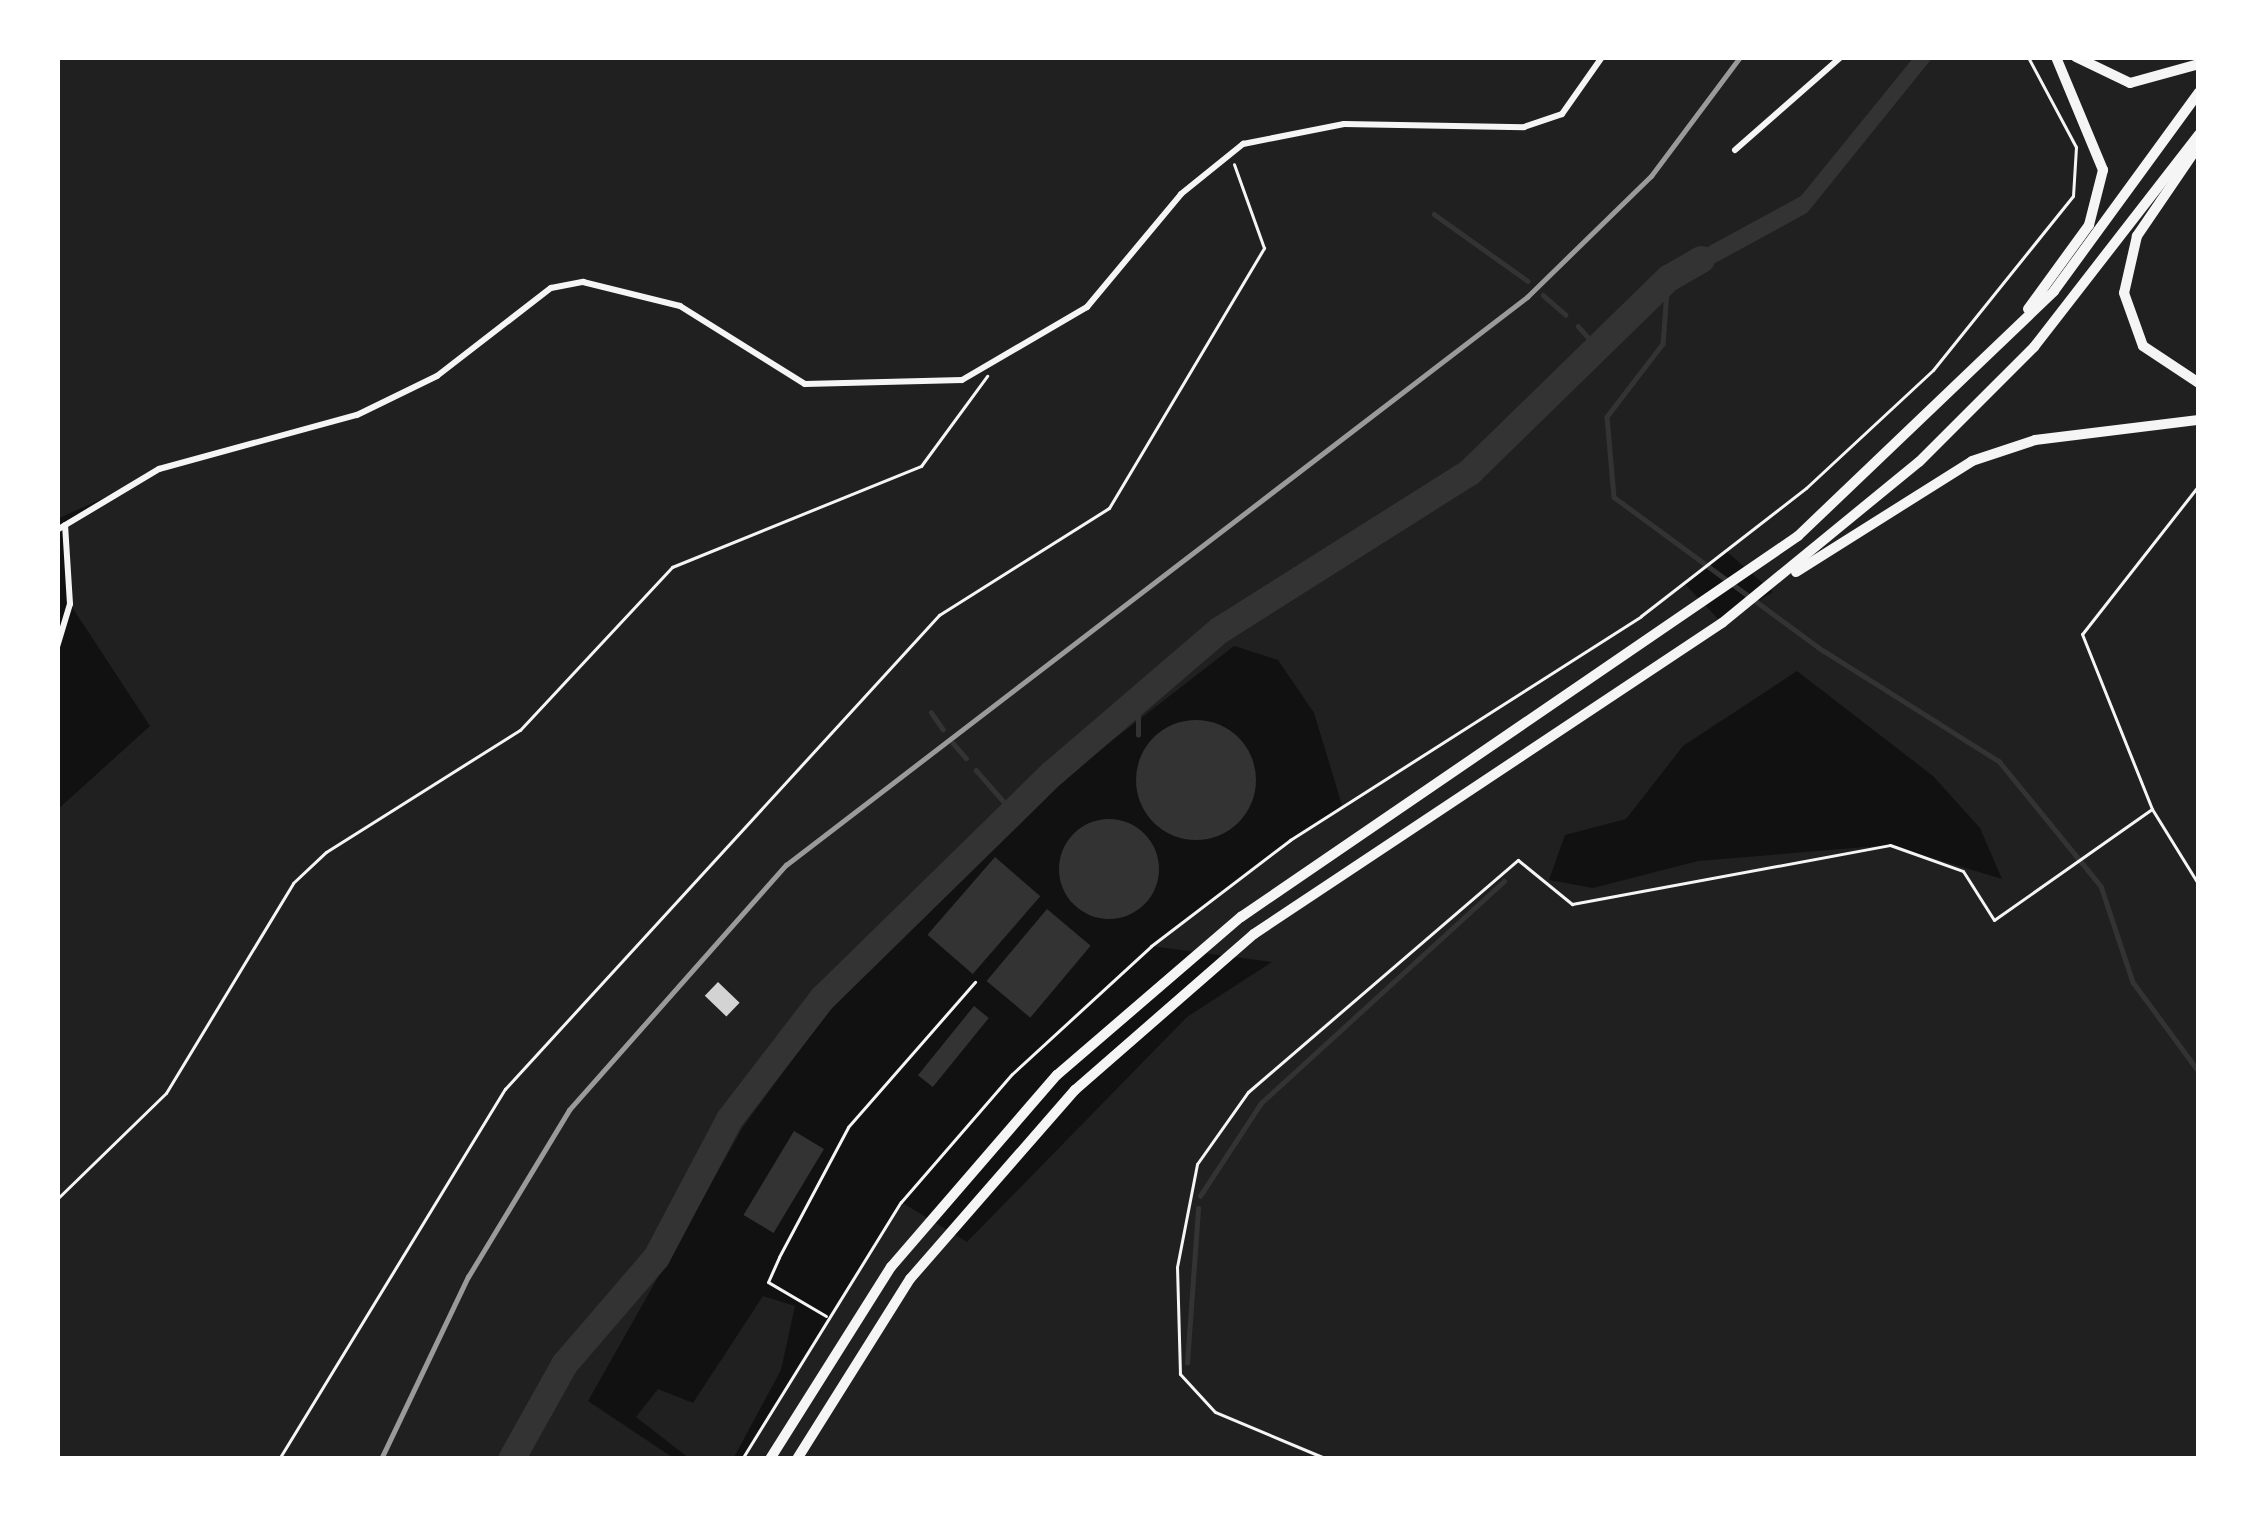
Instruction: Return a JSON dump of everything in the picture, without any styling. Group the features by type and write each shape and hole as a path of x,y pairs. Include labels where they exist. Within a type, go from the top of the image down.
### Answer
{"highway":[{"path":"2004,342 2099,198 2100,148 2056,57"},
{"path":"2076,57 2129,83 2199,64"},
{"path":"770,1459 890,1267 968,1169 1145,993 1340,846 1750,571 2004,342 2099,235 2199,92"},
{"path":"2199,138 2137,236 2124,293 2144,346 2199,382"},
{"path":"797,1459 910,1279 1075,1090 1254,934 1722,623 1783,577 2034,347 2199,138"},
{"path":"1783,577 1972,461 2035,440 2199,420"}],"street":[{"path":"57,646 70,604 61,528 159,469 356,415 437,376 551,288 583,282 680,306 805,384 900,388 989,369 1087,307 1229,151 1344,124 1524,127 1562,114 1602,57"},
{"path":"1736,151 1841,57"}],"path":[{"path":"1684,583 1933,370 2062,213 2075,147 2028,57"},
{"path":"279,1459 505,1089 939,615 1109,508 1264,248 1229,151"},
{"path":"57,1199 166,1093 293,883 326,852 520,730 672,567 921,466 989,369"},
{"path":"2199,485 2082,634 2152,808 2199,885"},
{"path":"1327,1459 1215,1412 1180,1374 1177,1267 1197,1164 1248,1092 1518,860 1572,904 1890,845 1963,871 1994,920 2099,850 2152,808"},
{"path":"826,1316 768,1282 778,1257 848,1127 975,982"}],"shaded area":[{"path":"57,57 2199,57 2199,1459 743,1459 901,1202 967,1242 1187,1017 1272,962 1151,946 1342,805 1314,713 1278,660 1234,646 1069,774 950,889 828,1011 743,1127 588,1401 675,1459 57,1459 57,810 150,726 70,604 65,525 126,488 57,519","holes":["1726,551 1773,592 1722,623 1684,583","1797,671 1933,776 1980,828 2002,879 1890,845 1698,861 1593,888 1549,880 1565,835 1626,819 1683,746"]},
{"path":"1914,57 1933,57 1807,213 1673,286 1667,269 1801,196"},
{"path":"1196,720 1219,724 1239,737 1252,757 1256,780 1252,803 1239,823 1219,836 1196,840 1173,836 1153,823 1140,803 1136,780 1140,757 1153,737 1173,724"},
{"path":"1109,819 1128,822 1145,833 1156,850 1156,888 1145,905 1128,916 1109,919 1090,916 1073,905 1062,888 1059,869 1062,850 1073,833 1090,822"},
{"path":"995,857 1040,896 973,974 927,935"},
{"path":"1047,909 1091,946 1030,1018 987,981"},
{"path":"974,1006 989,1018 933,1087 918,1075"},
{"path":"794,1131 824,1149 774,1233 744,1215"},
{"path":"763,1296 795,1306 781,1370 733,1459 690,1459 636,1417 658,1389 693,1403"}],"building":[{"path":"718,982 740,1003 726,1017 705,996"}],"waterway":[{"path":"1434,214 1528,281"},
{"path":"511,1459 564,1364 656,1257 729,1119 822,998 1052,773 1219,630 1469,472 1668,278 1701,259"},
{"path":"1668,278 1663,344 1607,417 1614,497 1824,651 1999,761 2101,886 2133,982 2199,1072"},
{"path":"1543,295 1566,315"},
{"path":"1578,326 1599,349"},
{"path":"1138,700 1138,735"},
{"path":"931,712 943,729"},
{"path":"953,743 966,758"},
{"path":"976,770 1012,811"},
{"path":"1200,1196 1261,1103 1504,881"},
{"path":"1187,1363 1198,1208"}],"railway":[{"path":"381,1459 468,1277 569,1110 786,865 1527,297 1651,176 1740,57"}]}
